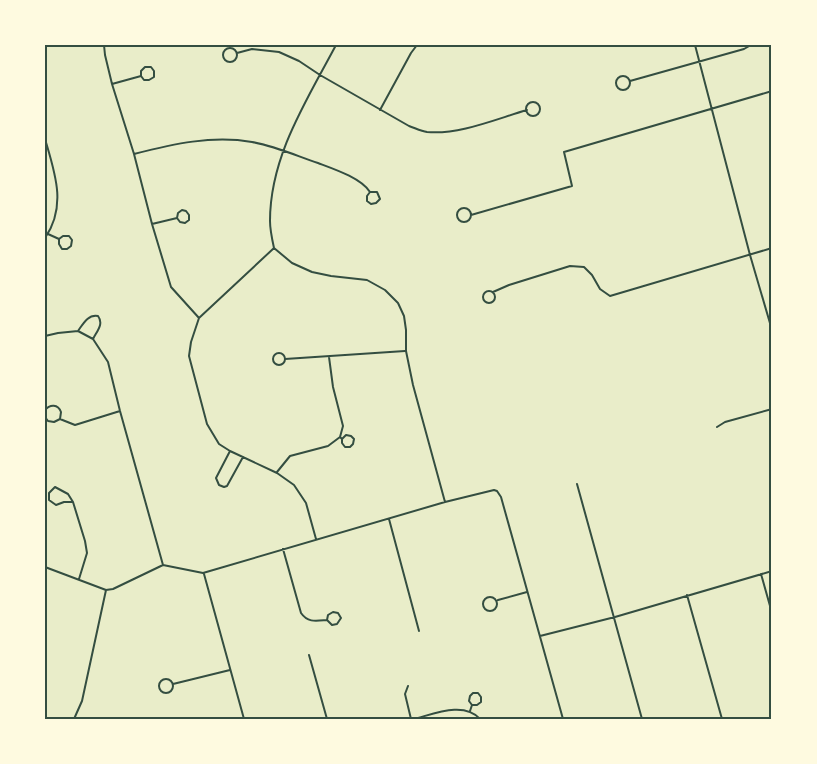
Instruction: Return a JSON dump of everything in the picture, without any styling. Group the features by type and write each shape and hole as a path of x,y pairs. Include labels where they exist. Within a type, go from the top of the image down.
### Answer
{"street":[{"path":"104,45 112,84 171,287 199,318"},
{"path":"336,45 293,125 283,151 273,191 270,222 274,249 292,263 312,272 367,280 385,290 398,303 404,316 406,351 413,385 445,502"},
{"path":"380,110 417,45"},
{"path":"695,45 772,330"},
{"path":"630,81 744,49 751,45"},
{"path":"228,48 234,49 237,53 232,62 227,61 224,57 224,52 228,48"},
{"path":"237,53 252,49 279,52 299,61 380,110 424,132 460,130 527,110"},
{"path":"145,67 151,67 154,71 154,77 149,80 144,80 141,76 141,71 145,67"},
{"path":"112,84 141,76"},
{"path":"621,76 630,81 625,90 620,90 616,85 616,80 621,76"},
{"path":"471,215 469,210 464,208 457,214 464,222 471,215 572,186 564,152 772,91"},
{"path":"532,102 537,103 540,107 539,112 535,115 530,114 527,110 528,105 532,102"},
{"path":"45,139 55,176 58,201 54,221 45,238"},
{"path":"134,154 182,142 223,139 253,142 334,169 365,185 370,192"},
{"path":"375,191 379,194 380,199 376,203 371,204 367,201 370,192 375,191"},
{"path":"182,210 189,214 189,219 185,222 180,222 177,218 178,213 182,210"},
{"path":"152,224 177,218"},
{"path":"48,234 59,239"},
{"path":"69,236 72,240 71,246 62,249 59,239 69,236"},
{"path":"493,292 495,296 493,301 489,303 484,301 484,293 488,291 493,292 570,266 584,267 592,275 600,290 610,296 772,248"},
{"path":"274,249 199,318 189,356 207,424 219,444 277,473 294,485 306,503 316,539"},
{"path":"78,331 89,317 98,315 101,325 93,339"},
{"path":"45,336 78,331 93,339 108,362 163,565"},
{"path":"285,359 406,351"},
{"path":"279,353 285,359 279,366 274,364 274,355 279,353"},
{"path":"277,473 290,456 328,446 341,438 346,435 354,439 353,444 345,447 342,443 341,438 343,426 333,387 329,357"},
{"path":"45,410 51,406 57,407 61,412 60,419"},
{"path":"717,427 725,422 772,409"},
{"path":"45,417 51,422 60,419 75,425 120,411"},
{"path":"230,451 216,478 219,485 227,486 243,457"},
{"path":"577,484 642,719"},
{"path":"73,502 56,505 49,500 49,493 55,487 68,494 73,502 87,552 79,579"},
{"path":"45,567 106,590 113,589 163,565 203,573 445,502 490,490 497,491 502,500 562,719"},
{"path":"388,519 419,631"},
{"path":"283,549 301,613 311,621 327,620"},
{"path":"540,636 615,617 772,571"},
{"path":"203,573 244,719"},
{"path":"761,574 772,613"},
{"path":"74,719 82,701 106,590"},
{"path":"497,600 494,610 488,611 484,607 483,602 487,597 497,600 527,592"},
{"path":"687,595 722,719"},
{"path":"333,612 338,613 340,618 339,623 335,625 330,624 327,620 328,615 333,612"},
{"path":"309,655 327,719"},
{"path":"173,684 230,670"},
{"path":"165,679 170,680 173,684 172,691 167,693 162,693 159,688 160,683 165,679"},
{"path":"408,686 405,694 412,719 462,709 474,712 480,719"},
{"path":"470,711 472,705 469,701 470,696 478,693 481,702 472,705"}]}
